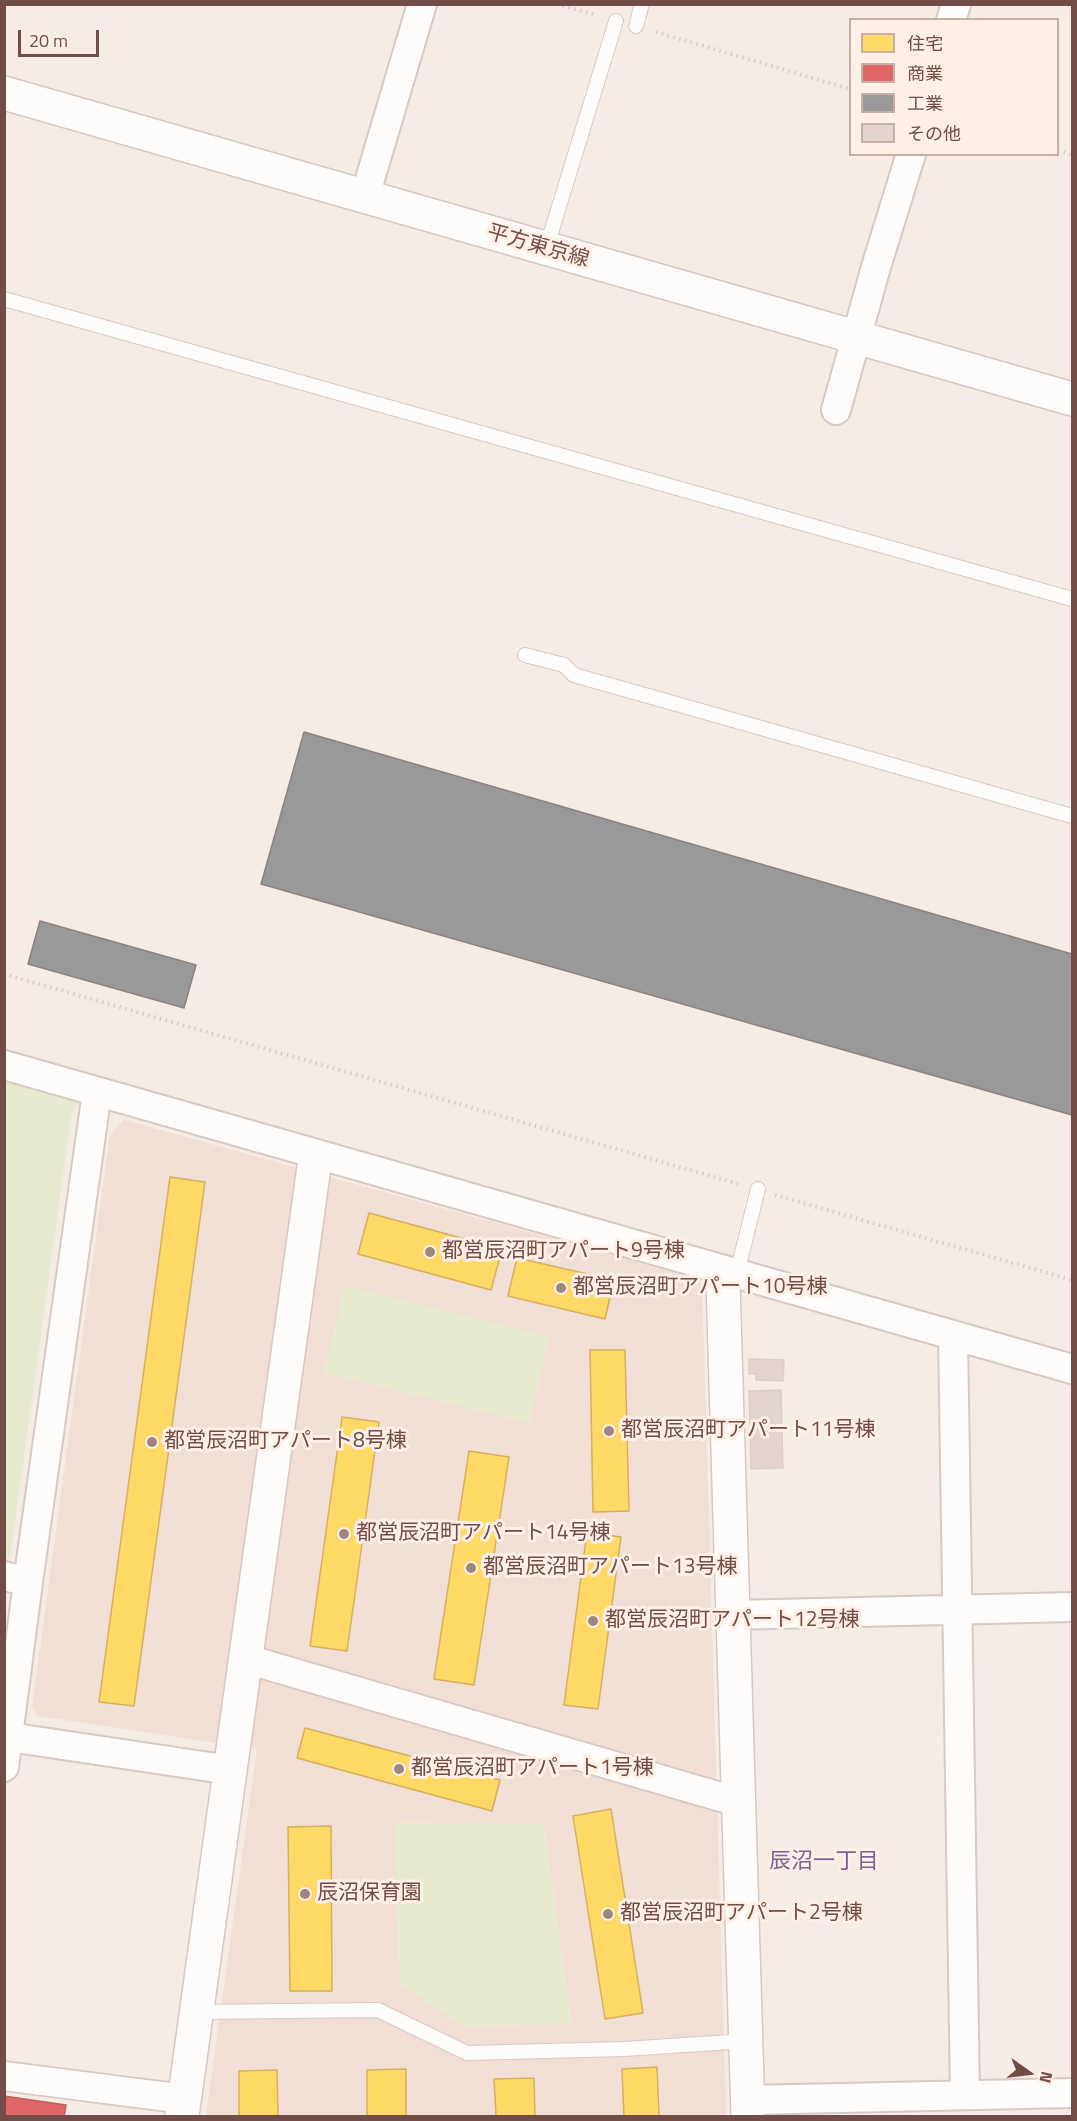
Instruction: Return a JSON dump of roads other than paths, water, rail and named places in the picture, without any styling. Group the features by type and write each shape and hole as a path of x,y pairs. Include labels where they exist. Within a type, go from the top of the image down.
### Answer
{"street":[{"path":"365,196 422,4"},
{"name":"平方東京線","path":"4,93 1072,399"},
{"path":"836,410 910,156"},
{"path":"4,1065 315,1160 1072,1369"},
{"path":"4,1767 9,1737 16,1579 97,1092"},
{"path":"4,2076 183,2108 315,1160"},
{"path":"727,1275 733,1615 747,2108 965,2095 1072,2093"},
{"path":"953,1335 965,2095"},
{"path":"733,1615 1072,1607"},
{"path":"246,1659 738,1802"},
{"path":"9,1737 230,1770"}],"lane":[{"path":"636,26 642,4"},
{"path":"546,249 616,21"},
{"path":"4,299 1072,599"},
{"path":"525,655 564,666 574,675 1072,816"},
{"path":"727,1275 758,1190"},
{"path":"196,2012 378,2010 467,2053 624,2049 746,2041"}],"place":[{"name":"都営辰沼町アパート9号棟","path":"430,1252"},
{"name":"都営辰沼町アパート10号棟","path":"561,1288"},
{"name":"都営辰沼町アパート11号棟","path":"609,1431"},
{"name":"都営辰沼町アパート8号棟","path":"152,1442"},
{"name":"都営辰沼町アパート14号棟","path":"344,1534"},
{"name":"都営辰沼町アパート13号棟","path":"471,1568"},
{"name":"都営辰沼町アパート12号棟","path":"593,1621"},
{"name":"都営辰沼町アパート1号棟","path":"399,1769"},
{"name":"辰沼保育園","path":"305,1894"},
{"name":"都営辰沼町アパート2号棟","path":"608,1914"}],"district":[{"name":"辰沼一丁目","path":"824,1863"}]}
